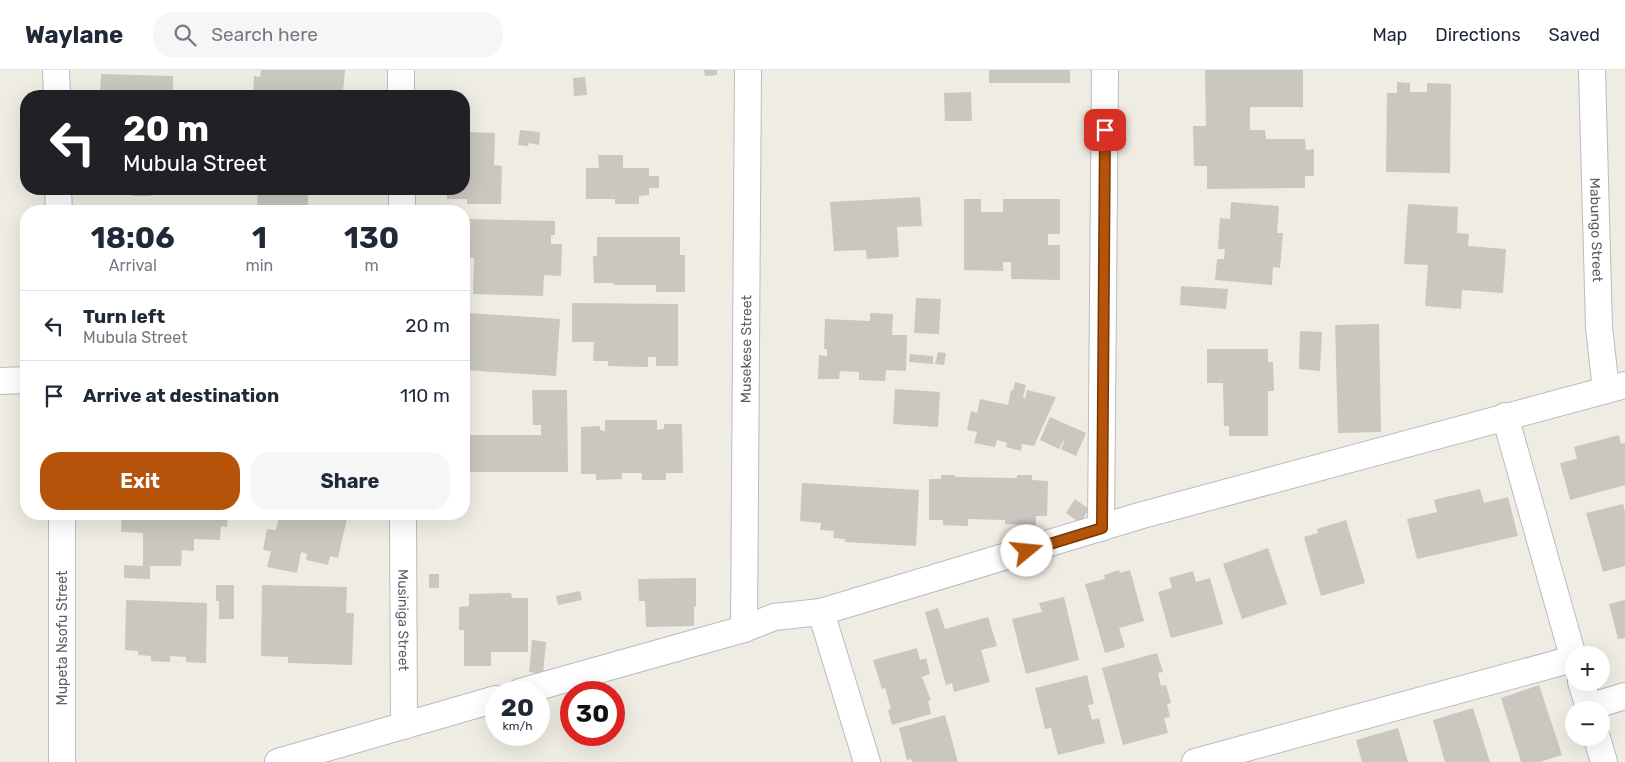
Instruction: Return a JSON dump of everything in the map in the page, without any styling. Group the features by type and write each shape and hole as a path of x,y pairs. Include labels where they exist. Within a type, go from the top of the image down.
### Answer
{"street":[{"path":"56,70 57,90"},
{"path":"401,70 401,90"},
{"name":"Musekese Street","path":"744,629 748,70"},
{"path":"1102,528 1105,70"},
{"name":"Mabungo Street","path":"1592,70 1599,327 1616,388"},
{"path":"0,380 20,380"},
{"path":"550,684 744,629 774,617 821,612 1139,516 1505,416 1616,388"},
{"path":"1505,416 1570,646"},
{"name":"Mupeta Nsofu Street","path":"62,520 62,762"},
{"name":"Musiniga Street","path":"403,520 404,726"},
{"path":"821,612 867,762"},
{"path":"1195,762 1565,661"},
{"path":"1586,700 1625,696"},
{"path":"278,762 485,702"},
{"path":"1599,746 1604,762"}],"building":[{"path":"261,70 345,70 343,90 253,90 254,76 260,77"},
{"path":"704,70 717,70 717,75 705,76"},
{"path":"989,70 1070,70 1070,83 989,83"},
{"path":"1205,70 1303,70 1303,107 1250,107 1250,130 1265,130 1266,139 1305,139 1306,150 1314,149 1314,176 1305,176 1305,188 1207,189 1207,166 1194,166 1193,126 1206,126"},
{"path":"101,74 173,76 173,90 100,90"},
{"path":"585,77 587,95 574,96 573,78"},
{"path":"1397,82 1410,83 1410,92 1427,92 1427,83 1451,84 1450,173 1386,172 1387,93 1397,93"},
{"path":"971,92 972,121 945,121 944,93"},
{"path":"520,130 540,132 539,145 529,143 528,146 518,145"},
{"path":"470,132 495,133 494,165 502,166 501,204 467,204 467,199 447,199 447,195 470,195"},
{"path":"598,155 623,155 623,168 649,168 649,176 659,176 659,188 649,188 649,195 639,196 639,204 615,204 615,199 586,199 586,168 599,168"},
{"path":"133,195 151,195 151,196"},
{"path":"258,195 308,195 308,205 257,205"},
{"path":"920,197 922,226 897,227 899,257 867,259 866,250 834,251 830,202"},
{"path":"964,199 981,199 981,212 1003,212 1003,199 1060,199 1060,234 1048,234 1048,245 1060,245 1060,280 1011,279 1011,262 1003,262 1003,271 964,270"},
{"path":"1231,202 1279,206 1277,233 1283,233 1280,268 1273,267 1272,285 1215,280 1217,259 1224,259 1225,249 1218,249 1220,218 1230,219"},
{"path":"1408,204 1458,207 1457,233 1469,234 1468,246 1506,249 1503,293 1462,290 1461,309 1425,306 1428,265 1404,264"},
{"path":"470,219 555,221 555,235 551,235 551,244 562,244 561,276 544,275 543,296 473,294 474,258 470,258"},
{"path":"597,237 680,237 680,255 685,255 685,292 656,292 656,285 594,283 593,256 597,256"},
{"path":"1181,286 1228,289 1226,309 1180,305"},
{"path":"916,298 941,299 939,334 914,333"},
{"path":"572,303 678,304 678,366 656,366 656,357 648,357 648,367 608,366 608,361 593,361 594,342 572,342"},
{"path":"470,313 560,319 556,376 470,370"},
{"path":"870,313 893,314 892,335 907,335 906,371 886,370 885,381 859,380 859,372 840,371 839,379 818,379 819,355 827,356 827,349 824,349 825,319 870,321"},
{"path":"1379,324 1381,432 1338,433 1335,325"},
{"path":"1300,331 1322,332 1320,371 1299,369"},
{"path":"1207,349 1268,349 1268,362 1273,362 1274,391 1268,391 1268,436 1229,436 1229,426 1224,426 1223,383 1207,383"},
{"path":"938,352 946,353 944,365 935,364"},
{"path":"910,354 933,356 933,364 909,362"},
{"path":"1015,382 1026,385 1023,398 1025,399 1027,390 1056,397 1034,446 1022,444 1021,451 1006,447 1007,443 997,440 995,447 974,443 977,432 967,430 971,411 977,413 980,399 1008,405"},
{"path":"895,389 940,392 938,427 893,424"},
{"path":"532,390 567,390 568,472 470,472 470,435 541,435 541,425 533,425"},
{"path":"1050,417 1086,433 1076,456 1061,449 1063,441 1059,449 1040,440"},
{"path":"605,420 657,420 657,430 664,429 664,424 682,424 683,473 666,473 666,480 642,480 642,473 622,473 622,479 596,480 596,474 581,474 581,427 600,426 600,430 605,431"},
{"path":"1619,435 1621,444 1625,443 1625,485 1570,500 1560,463 1577,459 1574,447"},
{"path":"941,475 1017,478 1017,475 1032,475 1032,480 1048,481 1047,516 1036,516 1036,525 1005,524 1005,520 968,519 968,526 943,525 943,520 929,520 929,479 941,479"},
{"path":"802,483 919,490 916,546 845,542 845,539 833,538 834,531 820,530 821,523 800,521"},
{"path":"1480,489 1484,503 1508,497 1518,536 1417,559 1407,519 1437,512 1434,500"},
{"path":"1075,499 1089,509 1080,523 1066,513"},
{"path":"1623,504 1625,512 1625,566 1603,572 1586,513"},
{"path":"122,520 228,520 227,527 221,526 220,540 194,539 194,551 182,550 181,566 150,566 150,579 124,578 124,565 143,566 143,533 121,532"},
{"path":"278,520 347,520 338,558 330,556 328,565 306,560 307,554 301,552 297,573 267,567 271,551 263,550 267,529 276,530"},
{"path":"1346,520 1365,583 1321,596 1304,537 1318,533 1317,529"},
{"path":"1268,548 1287,604 1242,619 1223,564"},
{"path":"1119,570 1120,573 1130,570 1144,621 1119,628 1125,647 1105,653 1085,584 1105,579 1104,575"},
{"path":"1193,571 1196,582 1210,578 1223,624 1171,638 1158,592 1172,588 1169,578"},
{"path":"429,574 439,574 439,588 429,588"},
{"path":"696,578 694,626 646,627 645,601 639,601 638,579"},
{"path":"216,585 234,585 234,619 219,619 219,601 216,601"},
{"path":"262,585 347,587 346,613 354,613 352,665 288,663 288,657 261,656"},
{"path":"580,591 582,600 558,605 556,596"},
{"path":"511,593 512,598 528,598 528,652 491,652 491,666 464,666 464,630 459,630 459,607 469,606 469,594"},
{"path":"1064,597 1079,660 1026,674 1012,619 1042,612 1039,603"},
{"path":"126,600 207,603 206,663 186,662 186,657 170,656 170,662 151,661 151,656 138,655 138,651 125,650"},
{"path":"1625,600 1625,638 1618,639 1609,604"},
{"path":"938,608 945,629 988,617 997,646 981,650 990,682 954,692 952,683 946,685 925,612"},
{"path":"532,640 546,642 543,674 529,672"},
{"path":"917,648 920,660 926,658 930,674 922,677 931,700 928,701 931,714 892,725 888,710 891,709 885,688 882,689 873,660"},
{"path":"1157,653 1163,672 1158,673 1161,686 1166,685 1171,703 1167,704 1170,717 1164,718 1168,733 1123,745 1102,668"},
{"path":"1087,675 1094,704 1088,705 1092,720 1099,718 1105,743 1058,755 1051,728 1045,729 1035,688"},
{"path":"1539,685 1562,755 1540,762 1521,762 1501,698"},
{"path":"1473,708 1490,762 1445,762 1433,720"},
{"path":"945,715 958,762 912,762 911,759 907,760 899,728"},
{"path":"1398,728 1408,762 1362,762 1356,740"}],"route":[{"path":"1027,551 1102,528 1105,130"}]}
